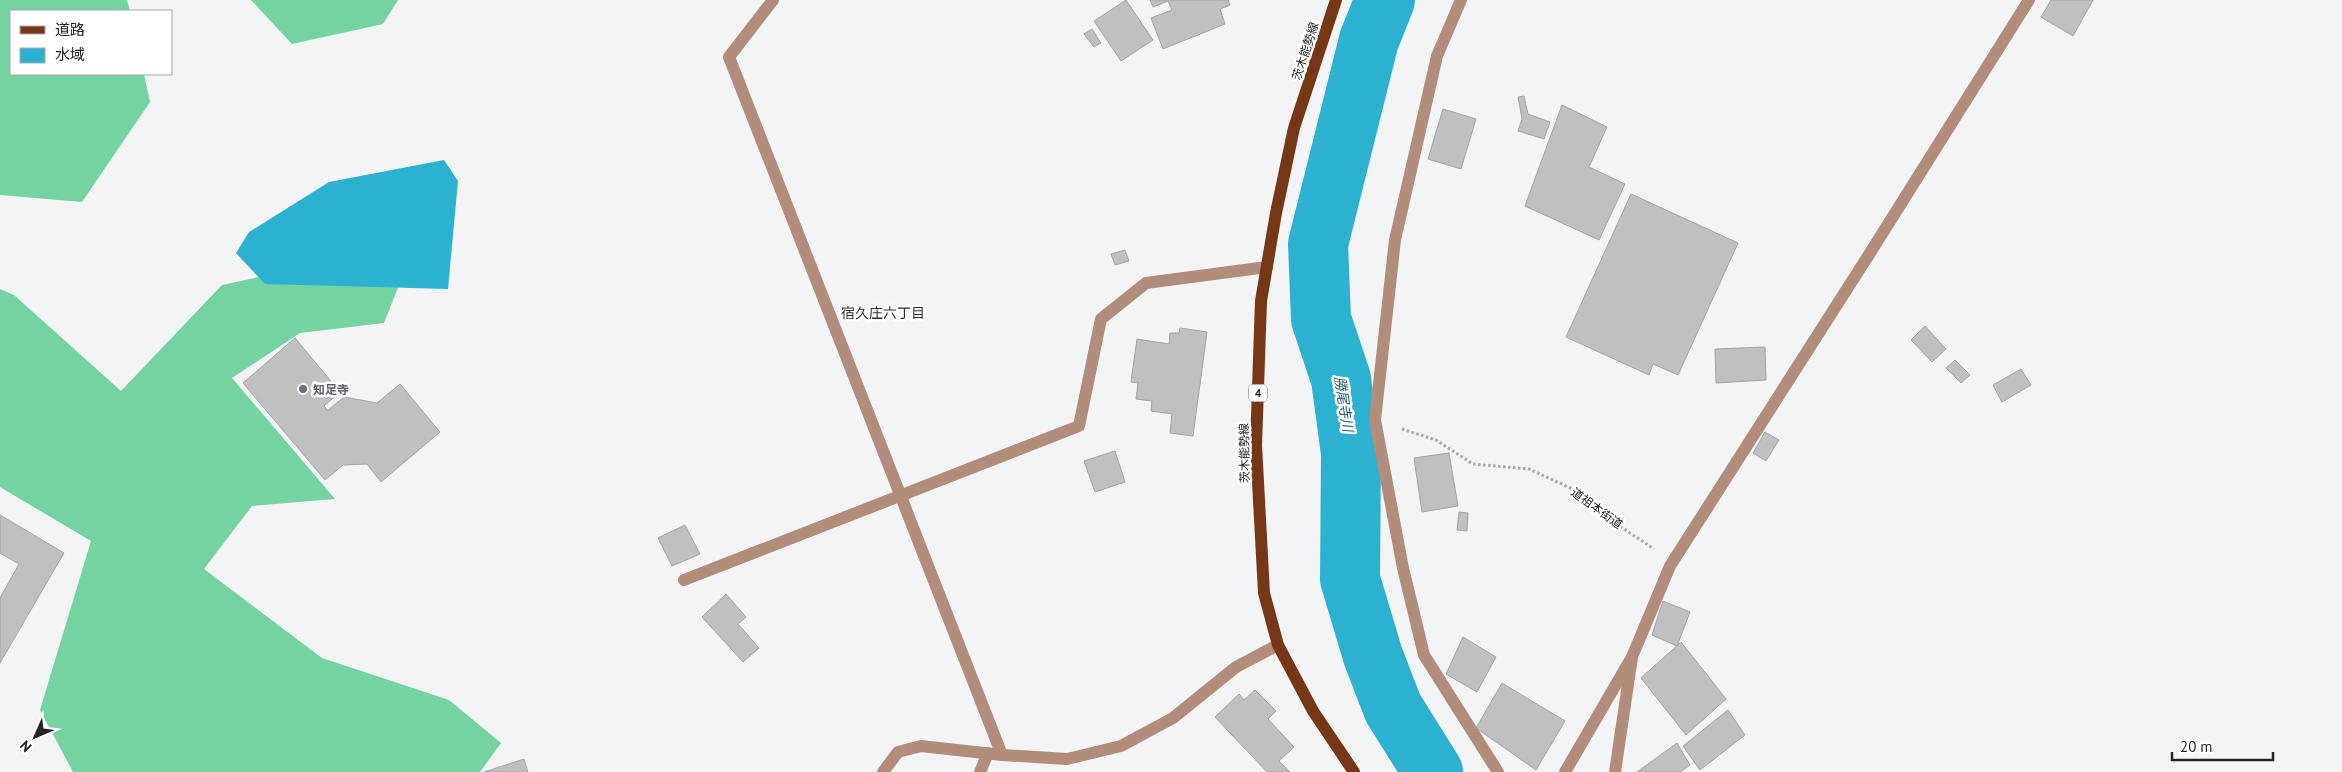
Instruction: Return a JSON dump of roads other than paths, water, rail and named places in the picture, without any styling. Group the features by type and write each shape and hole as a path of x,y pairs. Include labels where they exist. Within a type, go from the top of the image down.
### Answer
{"main road":[{"name":"茨木能勢線","path":"1336,0 1294,128 1267,266 1261,301 1256,445 1264,593 1278,645 1313,711 1354,772"}],"street":[{"path":"773,0 729,57 1002,755"},
{"path":"1461,0 1437,56 1395,240 1375,420 1403,568 1424,655 1498,772"},
{"path":"1565,772 1632,657 1670,566 1865,262 2029,0"},
{"path":"684,580 1079,426 1101,318 1146,283 1267,266"},
{"path":"883,772 898,752 921,746 1002,755 1067,758 1121,746 1174,718 1236,667 1278,645"},
{"path":"1615,772 1632,657"},
{"path":"980,772 988,753"}],"water":[{"path":"444,160 458,181 448,289 265,284 236,253 249,232 329,182"}],"waterway":[{"name":"勝尾寺川","path":"1385,0 1369,40 1318,244 1321,319 1341,379 1351,453 1350,579 1373,656 1393,708 1433,772"}],"place":[{"name":"知足寺","path":"303,389"}],"district":[{"name":"宿久庄六丁目","path":"883,313"}]}
